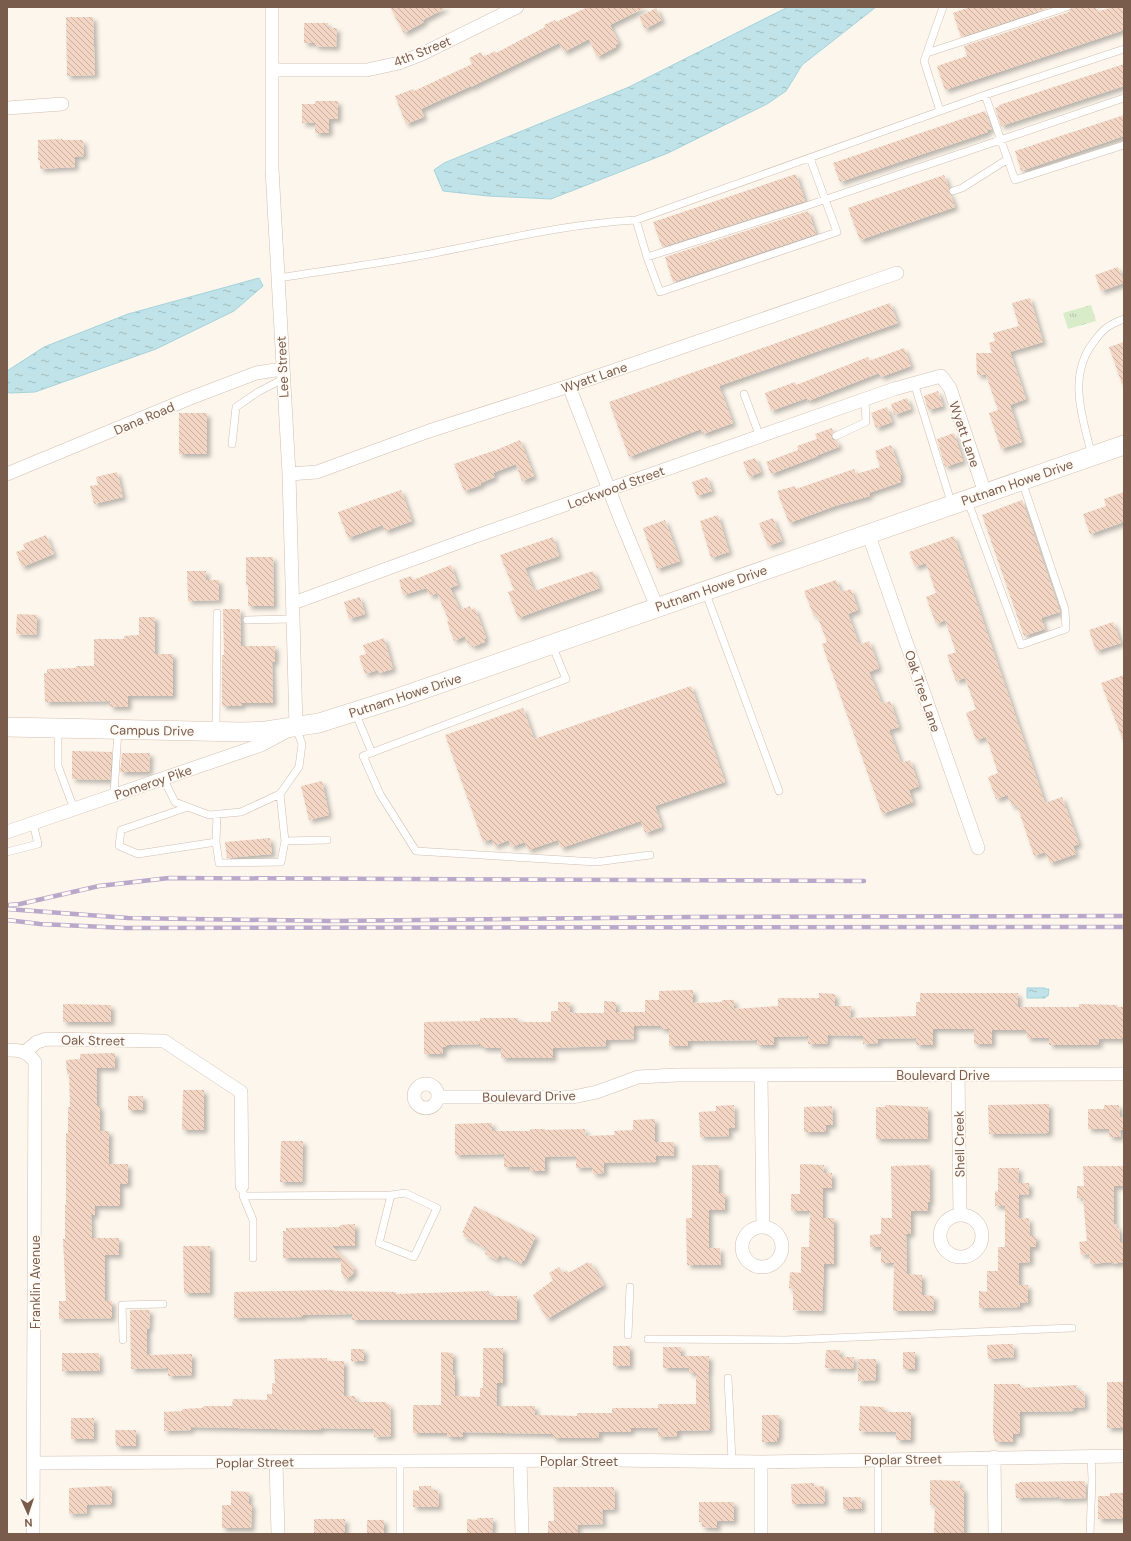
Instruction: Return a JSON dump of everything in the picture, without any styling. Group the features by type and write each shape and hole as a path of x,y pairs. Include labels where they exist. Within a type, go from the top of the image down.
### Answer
{"street":[{"name":"Lee Street","path":"272,7 272,169 289,474 296,726"},
{"name":"4th Street","path":"272,70 367,70 399,63 422,54 518,7"},
{"path":"7,108 62,104"},
{"name":"Wyatt Lane","path":"289,474 318,472 429,431 569,386 897,273"},
{"name":"Dana Road","path":"7,474 256,373 283,374"},
{"name":"Wyatt Lane","path":"941,376 950,388 968,499"},
{"name":"Lockwood Street","path":"293,601 299,601 465,540 865,400 914,383 941,376"},
{"path":"569,386 657,607"},
{"name":"Putnam Howe Drive","path":"296,726 319,722 398,698 1124,445"},
{"name":"Oak Tree Lane","path":"868,533 978,848"},
{"name":"Campus Drive","path":"7,727 266,731 296,726"},
{"name":"Pomeroy Pike","path":"7,832 261,745 296,726"},
{"name":"Oak Street","path":"25,1052 37,1042 47,1039 164,1041 241,1092 242,1191"},
{"path":"7,1050 25,1052"},
{"name":"Franklin Avenue","path":"25,1052 30,1055 35,1062 35,1464 33,1534"},
{"name":"Shell Creek","path":"958,1074 960,1214"},
{"name":"Boulevard Drive","path":"438,1097 573,1097 597,1092 638,1077 676,1075 1124,1074"},
{"path":"761,1076 763,1227"},
{"name":"Poplar Street","path":"35,1464 520,1461 761,1462 1124,1456"},
{"path":"994,1458 995,1534"},
{"path":"520,1461 522,1534"},
{"path":"276,1462 278,1534"},
{"path":"761,1462 761,1534"}],"lane":[{"path":"940,111 924,61 943,7"},
{"path":"927,53 1067,7"},
{"path":"278,278 413,257 481,242 606,221 636,220 985,95 1124,49"},
{"path":"985,95 1015,180 1124,145"},
{"path":"647,257 825,199 1124,98"},
{"path":"636,220 647,257 660,292 837,232 810,158"},
{"path":"953,191 962,188 1008,159"},
{"path":"1092,456 1079,400 1080,372 1084,358 1096,339 1109,325 1124,319"},
{"path":"232,444 236,407 283,374"},
{"path":"914,383 968,499 1021,645 1066,629 1065,609 1022,480"},
{"path":"744,394 760,437"},
{"path":"836,436 866,422 865,400"},
{"path":"705,590 779,791"},
{"path":"216,731 217,613"},
{"path":"247,620 293,619"},
{"path":"552,644 566,679 363,756 380,794 416,851 596,862 650,855"},
{"path":"355,712 372,753"},
{"path":"163,778 175,802 208,815 241,812 280,794 299,767 302,744 296,726"},
{"path":"58,728 58,766 74,809"},
{"path":"114,795 118,729"},
{"path":"217,814 216,842 219,863 282,862 285,841 280,794"},
{"path":"188,807 121,830 119,846 138,854 216,842"},
{"path":"7,852 38,844 33,823"},
{"path":"285,841 327,840"},
{"path":"253,1258 253,1220 242,1191 405,1193 437,1208 414,1257 379,1243 391,1194"},
{"path":"628,1335 630,1287"},
{"path":"123,1340 122,1305 163,1304"},
{"path":"648,1339 785,1340 1072,1328"},
{"path":"728,1378 732,1462"},
{"path":"1090,1534 1092,1479 1091,1456"},
{"path":"878,1460 878,1534"},
{"path":"400,1462 400,1534"}],"green space":[{"path":"1091,305 1096,321 1068,329 1063,313"}],"water":[{"path":"788,7 876,7 802,65 786,91 767,104 668,153 551,199 488,196 443,191 434,170 444,163 629,87"},
{"path":"259,278 263,286 234,311 156,349 35,392 7,392 7,371 44,347 128,314"},
{"path":"1027,988 1049,989 1048,996 1045,998 1027,998"}],"building":[{"path":"390,7 447,7 423,20 424,22 404,33"},
{"path":"588,7 646,7 610,25 619,43 615,45 616,47 597,57 589,39 564,52 559,43 471,87 421,109 424,117 406,124 395,96 413,89 414,91 472,64 469,58 481,52 483,57 495,51 496,53 545,27 544,25 555,20 556,22"},
{"path":"970,7 1051,7 961,37 953,13"},
{"path":"1072,7 1096,7 1097,12 1112,7 1124,7 1124,30 945,90 937,66 967,56 964,46 1069,12"},
{"path":"656,8 662,20 645,29 639,17"},
{"path":"66,17 93,17 95,75 67,76"},
{"path":"304,23 328,23 328,28 337,28 336,47 315,46 315,43 304,43"},
{"path":"1124,64 1124,86 1001,126 995,108 1000,106 999,105"},
{"path":"315,101 338,101 338,119 329,119 329,133 315,133 315,123 302,123 302,104 315,104"},
{"path":"985,111 992,129 987,130 988,132 840,182 833,163"},
{"path":"1124,115 1124,136 1021,171 1015,151"},
{"path":"38,140 83,140 84,156 75,157 75,167 40,169 40,160 38,160"},
{"path":"796,174 805,201 662,247 653,222"},
{"path":"944,175 949,188 948,192 955,207 860,240 848,208"},
{"path":"808,211 816,234 673,282 665,257"},
{"path":"1118,267 1124,283 1101,291 1095,275"},
{"path":"1030,298 1043,342 1010,352 1026,399 1010,405 1022,442 1001,449 989,413 998,410 986,375 977,375 976,353 992,353 989,343 995,341 993,333 1019,326 1012,303"},
{"path":"890,303 898,323 719,386 733,423 703,434 701,429 629,457 609,402"},
{"path":"1124,342 1124,384 1122,384 1109,347"},
{"path":"904,348 911,366 881,377 879,373 808,401 807,398 771,411 765,393 795,382 796,385 868,357 869,361"},
{"path":"938,391 943,406 928,410 924,396"},
{"path":"907,398 911,409 894,415 891,404"},
{"path":"887,407 892,422 876,428 871,413"},
{"path":"179,413 207,413 207,454 179,454"},
{"path":"832,428 833,432 831,438 837,441 839,447 771,474 766,462 798,450 797,446 817,439 815,434"},
{"path":"954,433 963,461 945,467 937,439"},
{"path":"520,440 534,476 522,481 516,464 493,473 495,477 481,483 481,485 464,491 454,464"},
{"path":"891,445 902,476 900,476 901,482 869,493 870,496 835,506 789,523 777,491 795,486 796,489 854,469 856,474 880,467 875,451"},
{"path":"755,458 761,472 749,477 743,462"},
{"path":"117,472 123,497 94,504 90,486 98,485 96,477"},
{"path":"707,477 712,491 697,496 692,482"},
{"path":"401,490 412,521 385,531 383,525 348,538 338,512"},
{"path":"1124,492 1124,522 1090,534 1083,514 1106,506 1104,499"},
{"path":"1022,500 1060,612 1041,618 1045,629 1024,636 982,515"},
{"path":"718,515 729,552 711,558 700,521"},
{"path":"773,518 782,541 768,546 759,523"},
{"path":"665,520 680,561 657,569 643,528"},
{"path":"46,535 54,554 22,567 16,552 25,549 23,544"},
{"path":"954,536 1045,803 1062,797 1079,844 1073,846 1076,854 1050,863 1045,852 1034,856 1017,805 1012,806 1008,795 996,799 988,777 998,773 991,751 986,737 976,740 966,713 976,709 965,678 956,681 947,655 956,652 945,620 936,624 926,597 936,593 926,563 915,567 909,552"},
{"path":"553,537 559,556 525,568 534,591 593,571 600,588 518,618 508,592 514,590 500,555"},
{"path":"246,557 273,557 274,606 248,606"},
{"path":"451,565 458,585 450,588 460,610 470,606 471,610 475,608 486,638 484,639 485,642 472,647 471,643 468,644 465,636 454,641 447,622 449,621 437,593 430,596 427,588 403,595 399,580 411,576 413,580"},
{"path":"187,571 206,571 206,580 219,580 219,600 188,601"},
{"path":"836,580 841,592 851,589 858,610 848,614 859,645 869,641 879,668 869,672 882,704 890,701 899,727 889,730 901,763 910,760 919,786 909,790 913,802 882,814 822,644 827,642 817,615 814,616 804,591"},
{"path":"360,597 365,614 349,619 344,602"},
{"path":"223,609 240,609 241,646 275,646 275,662 272,662 273,703 242,703 242,706 222,706 222,655 224,655"},
{"path":"17,614 37,615 36,635 16,634"},
{"path":"139,617 155,617 155,654 173,654 173,696 128,696 128,707 110,707 110,701 45,702 44,673 47,673 47,669 94,666 94,639 124,639 124,636 139,635"},
{"path":"1113,622 1121,643 1096,651 1089,630"},
{"path":"384,638 393,669 379,673 378,670 365,674 359,656 366,654 363,645"},
{"path":"1124,675 1124,740 1123,740 1101,683"},
{"path":"691,686 725,782 655,806 662,827 645,833 641,821 561,848 558,840 528,850 525,842 511,847 509,840 494,846 492,839 483,842 445,735 523,708 534,739"},
{"path":"72,751 112,752 110,780 72,779"},
{"path":"122,753 150,753 149,772 120,772"},
{"path":"322,781 329,815 309,820 301,786"},
{"path":"270,838 272,854 227,858 225,842"},
{"path":"693,990 693,1003 734,1000 734,1009 778,1006 778,998 819,998 819,993 835,994 835,1006 851,1006 850,1018 916,1016 916,1002 920,1002 920,993 1018,993 1018,1007 1079,1007 1079,1004 1117,1005 1117,1007 1124,1007 1124,1039 1099,1039 1099,1045 1049,1045 1049,1038 1027,1038 1026,1030 992,1030 992,1044 974,1044 974,1029 933,1029 933,1045 916,1045 916,1038 878,1039 878,1043 863,1044 863,1036 828,1035 827,1044 808,1044 808,1036 774,1037 774,1045 757,1045 757,1040 688,1041 688,1046 669,1046 669,1029 661,1029 661,1026 634,1026 634,1039 606,1040 606,1046 553,1048 553,1058 501,1058 501,1048 483,1048 480,1044 447,1045 447,1047 443,1047 443,1054 424,1054 424,1022 480,1021 480,1018 518,1018 518,1022 551,1022 551,1011 558,1011 558,1002 570,1002 570,1012 572,1013 604,1013 604,1001 616,1002 616,1012 645,1012 645,1000 659,1000 659,991"},
{"path":"63,1004 111,1005 111,1022 63,1022"},
{"path":"115,1053 115,1068 97,1068 97,1106 100,1106 100,1131 109,1131 109,1164 128,1164 128,1184 120,1184 120,1206 95,1206 95,1215 91,1215 92,1238 119,1238 119,1255 105,1255 105,1301 112,1301 112,1318 59,1319 59,1301 66,1301 63,1239 65,1239 66,1205 66,1133 68,1133 68,1107 70,1107 69,1074 67,1074 66,1060 80,1059 80,1054"},
{"path":"183,1090 204,1090 204,1130 182,1130"},
{"path":"128,1096 143,1096 143,1110 128,1110"},
{"path":"1049,1104 1049,1133 989,1134 988,1105"},
{"path":"734,1105 735,1128 729,1128 729,1136 700,1137 699,1112 716,1111 716,1106"},
{"path":"885,1105 928,1107 928,1139 876,1139 876,1107 885,1107"},
{"path":"1104,1105 1119,1105 1120,1117 1124,1117 1124,1130 1120,1130 1121,1137 1109,1137 1109,1129 1088,1129 1088,1109 1104,1109"},
{"path":"832,1106 833,1125 826,1125 826,1132 804,1132 804,1107"},
{"path":"655,1119 655,1142 674,1142 674,1156 656,1156 656,1162 604,1163 604,1173 593,1174 592,1167 576,1168 576,1156 545,1157 545,1171 530,1171 530,1167 504,1167 504,1154 455,1155 455,1124 492,1123 492,1131 585,1129 586,1136 615,1135 614,1131 633,1130 633,1120"},
{"path":"281,1141 303,1141 302,1182 280,1182"},
{"path":"800,1164 824,1165 823,1173 832,1173 832,1188 823,1188 823,1218 834,1218 834,1264 824,1264 822,1311 793,1310 793,1289 789,1288 790,1272 801,1273 801,1247 809,1247 810,1211 791,1211 791,1194 800,1194"},
{"path":"692,1165 719,1165 719,1193 725,1193 725,1210 709,1210 709,1248 720,1248 721,1265 687,1265 686,1218 692,1218"},
{"path":"930,1165 930,1202 928,1202 928,1211 911,1211 911,1234 906,1234 907,1274 922,1275 922,1295 934,1296 933,1311 893,1311 894,1263 881,1263 881,1247 870,1247 870,1235 881,1234 881,1218 892,1218 891,1166"},
{"path":"1083,1166 1124,1166 1124,1186 1114,1186 1114,1225 1116,1224 1117,1229 1119,1228 1120,1243 1124,1242 1124,1262 1112,1264 1112,1262 1090,1264 1089,1254 1081,1255 1079,1242 1087,1241 1083,1198 1077,1198 1077,1186 1084,1186"},
{"path":"998,1168 1019,1168 1018,1183 1029,1183 1029,1195 1019,1194 1019,1219 1029,1218 1030,1236 1036,1236 1036,1247 1030,1247 1030,1262 1019,1263 1019,1285 1028,1285 1028,1303 1020,1302 1020,1307 979,1308 979,1291 987,1292 987,1271 998,1271 998,1247 1005,1247 1005,1206 995,1206 995,1191 998,1192"},
{"path":"474,1206 536,1236 524,1261 523,1260 521,1264 505,1256 504,1258 499,1255 497,1260 485,1254 487,1249 463,1236 464,1233 462,1233"},
{"path":"355,1224 355,1246 332,1246 354,1268 353,1274 345,1280 341,1271 341,1258 283,1258 283,1231 286,1231 286,1228 339,1227 340,1225"},
{"path":"183,1246 210,1246 210,1293 184,1293"},
{"path":"588,1262 589,1264 591,1263 604,1285 547,1319 533,1295 553,1280 549,1273 559,1267 563,1273 567,1270 568,1273"},
{"path":"334,1290 333,1291 396,1292 396,1294 489,1291 489,1296 517,1296 517,1320 352,1320 352,1314 303,1315 303,1317 234,1318 234,1292"},
{"path":"130,1310 150,1310 149,1329 147,1329 147,1355 192,1354 192,1375 168,1376 168,1368 131,1369"},
{"path":"1013,1344 1014,1357 988,1359 987,1345"},
{"path":"613,1346 630,1346 630,1366 613,1366"},
{"path":"663,1347 681,1347 681,1356 709,1356 708,1372 710,1430 677,1431 677,1436 658,1437 658,1428 631,1428 631,1432 599,1432 599,1438 553,1438 553,1434 463,1432 463,1437 447,1437 447,1433 413,1433 413,1405 441,1405 441,1352 453,1353 455,1396 480,1397 480,1388 483,1388 483,1348 503,1348 503,1383 497,1383 497,1406 535,1406 535,1415 577,1416 577,1413 612,1413 612,1408 658,1408 658,1404 696,1404 696,1373 689,1373 689,1368 663,1368"},
{"path":"351,1349 364,1349 364,1361 351,1361"},
{"path":"826,1350 840,1350 840,1357 854,1357 853,1369 825,1368"},
{"path":"903,1352 915,1352 915,1369 903,1369"},
{"path":"62,1353 99,1353 100,1371 62,1371"},
{"path":"327,1358 327,1361 344,1361 344,1396 355,1396 355,1402 386,1402 387,1405 390,1405 391,1436 374,1437 373,1429 321,1428 321,1430 191,1427 191,1430 164,1431 164,1412 202,1408 204,1406 232,1406 233,1399 267,1400 267,1394 272,1394 272,1383 275,1384 274,1359"},
{"path":"858,1359 876,1359 876,1380 858,1381"},
{"path":"1107,1382 1124,1382 1124,1428 1107,1428"},
{"path":"994,1384 1020,1384 1021,1388 1077,1385 1076,1391 1084,1391 1085,1407 1074,1408 1073,1411 1020,1412 1020,1434 1013,1434 1013,1442 995,1442 993,1432"},
{"path":"860,1406 884,1407 884,1412 911,1412 911,1440 896,1440 896,1432 859,1431"},
{"path":"762,1415 779,1415 779,1437 777,1438 777,1442 762,1442"},
{"path":"71,1418 94,1418 94,1439 71,1439"},
{"path":"115,1430 136,1430 136,1446 116,1446"},
{"path":"930,1480 960,1481 959,1488 964,1488 964,1534 934,1534 935,1505 930,1505"},
{"path":"1085,1481 1086,1498 1016,1498 1015,1484 1020,1483 1019,1482"},
{"path":"814,1483 814,1487 824,1486 825,1503 792,1504 791,1484"},
{"path":"112,1486 112,1504 87,1505 87,1513 69,1514 69,1488"},
{"path":"419,1486 431,1486 431,1490 438,1490 439,1507 413,1507 413,1490 419,1491"},
{"path":"553,1487 614,1487 615,1509 602,1510 603,1524 577,1525 578,1533 548,1534 548,1521 554,1521"},
{"path":"231,1491 249,1492 249,1504 252,1504 251,1528 222,1528 222,1505 231,1505"},
{"path":"1110,1493 1124,1493 1124,1519 1098,1519 1098,1496 1110,1496"},
{"path":"843,1497 861,1497 862,1509 843,1509"},
{"path":"699,1502 734,1502 734,1521 717,1521 717,1528 702,1527 702,1522 699,1522"},
{"path":"477,1518 493,1518 492,1534 467,1534 467,1519 477,1520"},
{"path":"314,1519 345,1519 345,1534 314,1534"},
{"path":"367,1520 384,1520 384,1534 367,1534"}],"railway":[{"path":"9,905 20,904 99,886 169,878 864,881"},
{"path":"7,909 128,918 331,921 691,917 1124,916"},
{"path":"7,920 40,924 126,928 1124,927"}]}
